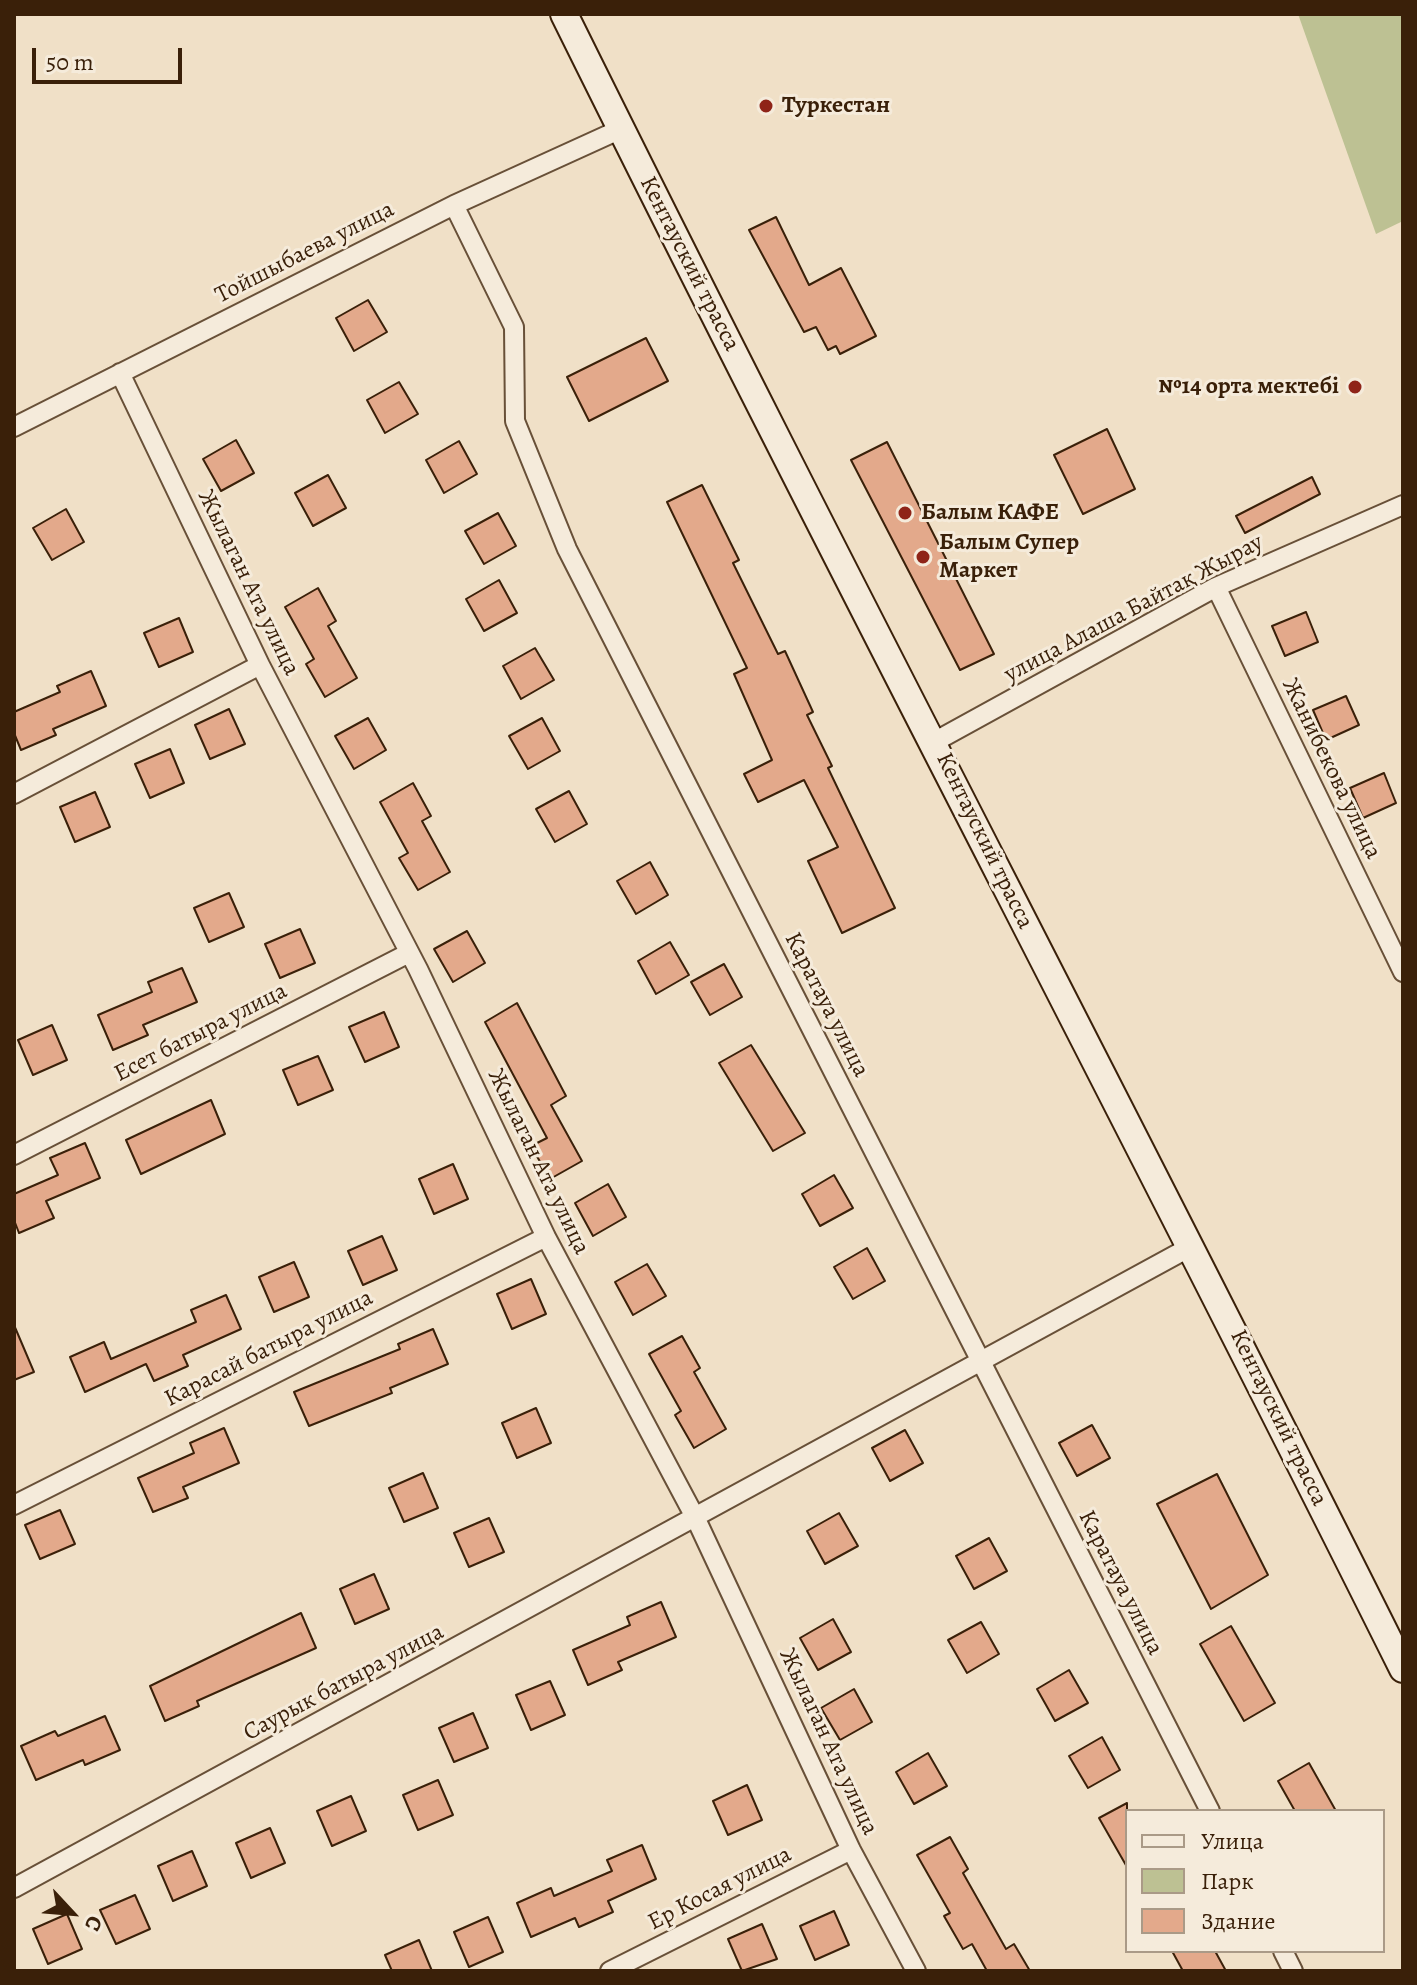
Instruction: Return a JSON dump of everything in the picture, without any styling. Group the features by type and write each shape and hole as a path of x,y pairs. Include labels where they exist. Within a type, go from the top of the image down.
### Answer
{"main road":[{"name":"Кентауский трасса","path":"564,14 1045,965 1192,1246 1403,1669"}],"street":[{"name":"Тойшыбаева улица","path":"14,427 454,205 621,129"},
{"name":"Каратауа улица","path":"454,205 514,327 515,421 567,549 1209,1809"},
{"name":"Жылаган Ата улица","path":"120,373 260,665 409,953 546,1237 696,1519 851,1850 916,1971"},
{"name":"улица Алаша Байтақ Жырау","path":"934,742 1216,587 1403,505"},
{"name":"Жанибекова улица","path":"1216,587 1403,972"},
{"path":"14,794 260,665"},
{"name":"Есет батыра улица","path":"14,1155 409,953"},
{"name":"Карасай батыра улица","path":"14,1505 546,1237"},
{"name":"Саурык батыра улица","path":"14,1888 1192,1246"},
{"name":"Ер Косая улица","path":"610,1971 851,1850"},
{"path":"1284,1953 1293,1971"}],"green space":[{"path":"1298,14 1403,14 1403,221 1376,234"}],"building":[{"path":"776,217 809,285 841,268 876,336 840,354 836,346 828,350 816,327 804,332 749,230"},
{"path":"368,300 387,332 354,351 336,318"},
{"path":"646,338 668,381 589,421 567,377"},
{"path":"399,382 418,414 385,433 367,400"},
{"path":"1107,429 1135,489 1083,514 1054,455"},
{"path":"236,440 254,473 221,491 203,459"},
{"path":"459,441 477,474 444,493 426,460"},
{"name":"Балым Супер Маркет","path":"887,442 994,654 960,670 851,460"},
{"path":"328,475 346,508 313,526 295,493"},
{"path":"1312,477 1320,494 1245,533 1236,516"},
{"path":"702,485 739,560 733,563 778,654 785,651 813,712 807,715 832,766 828,768 895,908 842,933 808,861 838,847 804,780 758,802 744,774 772,760 734,674 747,668 667,502"},
{"path":"66,509 84,542 52,560 33,528"},
{"path":"498,513 516,546 484,564 465,531"},
{"path":"499,580 517,613 484,631 466,599"},
{"path":"318,588 336,621 328,626 357,678 325,697 306,664 314,659 285,607"},
{"path":"1306,612 1318,642 1285,656 1272,626"},
{"path":"179,618 193,652 159,667 144,633"},
{"path":"535,648 554,680 521,699 503,666"},
{"path":"91,671 106,706 53,729 56,735 21,750 14,733 14,712 60,692 57,686"},
{"path":"1346,696 1359,725 1326,740 1313,710"},
{"path":"229,709 245,744 210,759 195,725"},
{"path":"368,718 386,750 354,769 335,736"},
{"path":"542,718 560,751 528,769 509,736"},
{"path":"170,749 184,783 150,798 135,764"},
{"path":"1384,773 1396,803 1363,818 1350,788"},
{"path":"413,783 431,816 422,821 450,872 418,890 399,858 408,853 380,802"},
{"path":"569,791 587,824 555,842 536,809"},
{"path":"95,792 110,827 75,842 60,807"},
{"path":"650,862 668,895 636,914 617,881"},
{"path":"229,893 244,927 209,942 194,908"},
{"path":"300,929 315,963 280,978 265,944"},
{"path":"467,931 485,963 453,982 434,949"},
{"path":"670,942 689,975 656,994 638,961"},
{"path":"724,964 742,997 710,1015 691,982"},
{"path":"182,968 197,1002 143,1025 148,1035 113,1050 98,1015 152,992 148,982"},
{"path":"517,1003 566,1096 551,1105 582,1161 550,1179 531,1146 547,1138 485,1022"},
{"path":"384,1012 399,1047 365,1062 349,1027"},
{"path":"52,1025 67,1060 33,1075 18,1040"},
{"path":"751,1045 805,1133 773,1151 719,1063"},
{"path":"318,1056 333,1090 298,1105 283,1070"},
{"path":"211,1100 225,1134 141,1174 126,1140"},
{"path":"85,1143 100,1178 46,1201 54,1218 19,1233 14,1220 14,1194 58,1175 50,1158"},
{"path":"453,1164 468,1199 434,1214 419,1179"},
{"path":"834,1175 853,1208 820,1226 802,1194"},
{"path":"608,1184 626,1217 593,1236 575,1203"},
{"path":"382,1236 397,1270 363,1285 348,1251"},
{"path":"867,1248 885,1281 853,1299 834,1267"},
{"path":"294,1262 309,1297 274,1312 259,1277"},
{"path":"647,1264 666,1296 633,1315 615,1282"},
{"path":"531,1279 546,1314 512,1329 497,1294"},
{"path":"226,1295 241,1329 183,1355 188,1366 154,1381 146,1364 85,1392 70,1357 104,1342 111,1359 196,1322 191,1310"},
{"path":"14,1325 34,1372 14,1380"},
{"path":"433,1329 448,1364 390,1388 392,1393 309,1426 294,1392 400,1349 398,1344"},
{"path":"682,1336 700,1368 694,1372 726,1429 694,1448 675,1415 681,1411 649,1354"},
{"path":"536,1408 551,1443 517,1458 502,1423"},
{"path":"1092,1425 1110,1458 1077,1476 1059,1443"},
{"path":"224,1428 239,1463 183,1487 188,1498 153,1512 138,1478 194,1453 190,1443"},
{"path":"905,1430 923,1463 890,1481 872,1448"},
{"path":"423,1473 438,1508 404,1522 389,1488"},
{"path":"1217,1474 1268,1575 1211,1609 1157,1504"},
{"path":"60,1510 75,1544 40,1559 25,1525"},
{"path":"839,1513 858,1546 825,1564 807,1531"},
{"path":"489,1518 504,1552 469,1567 454,1533"},
{"path":"989,1538 1007,1571 974,1589 956,1556"},
{"path":"374,1574 389,1609 355,1624 340,1589"},
{"path":"661,1602 676,1637 618,1662 622,1670 588,1685 573,1650 630,1625 627,1617"},
{"path":"301,1613 316,1648 197,1701 199,1706 165,1721 150,1686"},
{"path":"833,1619 851,1652 818,1670 800,1638"},
{"path":"981,1622 999,1654 967,1673 948,1640"},
{"path":"1231,1626 1275,1703 1244,1721 1200,1644"},
{"path":"1069,1670 1088,1703 1055,1721 1037,1689"},
{"path":"550,1681 565,1715 531,1730 516,1695"},
{"path":"854,1689 872,1722 840,1740 821,1708"},
{"path":"473,1713 488,1748 454,1762 439,1728"},
{"path":"105,1716 120,1750 85,1765 83,1760 36,1780 21,1746 55,1731 58,1736"},
{"path":"1102,1737 1120,1770 1088,1788 1069,1756"},
{"path":"928,1753 947,1786 914,1804 896,1772"},
{"path":"1309,1763 1335,1809 1294,1809 1278,1781"},
{"path":"438,1780 453,1815 418,1830 403,1795"},
{"path":"747,1785 762,1820 728,1835 713,1801"},
{"path":"351,1796 366,1831 332,1846 317,1811"},
{"path":"1127,1803 1125,1864 1099,1818"},
{"path":"270,1828 285,1863 251,1878 236,1843"},
{"path":"950,1837 968,1869 963,1873 1006,1949 1014,1944 1030,1971 987,1971 972,1944 963,1949 944,1916 950,1913 917,1855"},
{"path":"642,1845 656,1879 608,1901 613,1912 579,1927 575,1918 531,1937 517,1903 551,1888 554,1896 612,1871 607,1860"},
{"path":"192,1851 207,1886 173,1901 158,1866"},
{"path":"135,1895 150,1929 116,1944 100,1910"},
{"path":"834,1911 849,1945 815,1960 800,1926"},
{"path":"67,1914 82,1949 48,1964 33,1929"},
{"path":"488,1917 503,1952 469,1967 454,1932"},
{"path":"762,1924 777,1959 742,1971 728,1939"},
{"path":"419,1940 432,1971 392,1971 385,1955"},
{"path":"1173,1953 1216,1953 1226,1971 1183,1971"}],"place":[{"name":"Туркестан","path":"766,106"},
{"name":"№14 орта мектебі","path":"1355,387"},
{"name":"Балым КАФЕ","path":"905,513"},
{"name":"Балым Супер Маркет","path":"923,557"}]}
